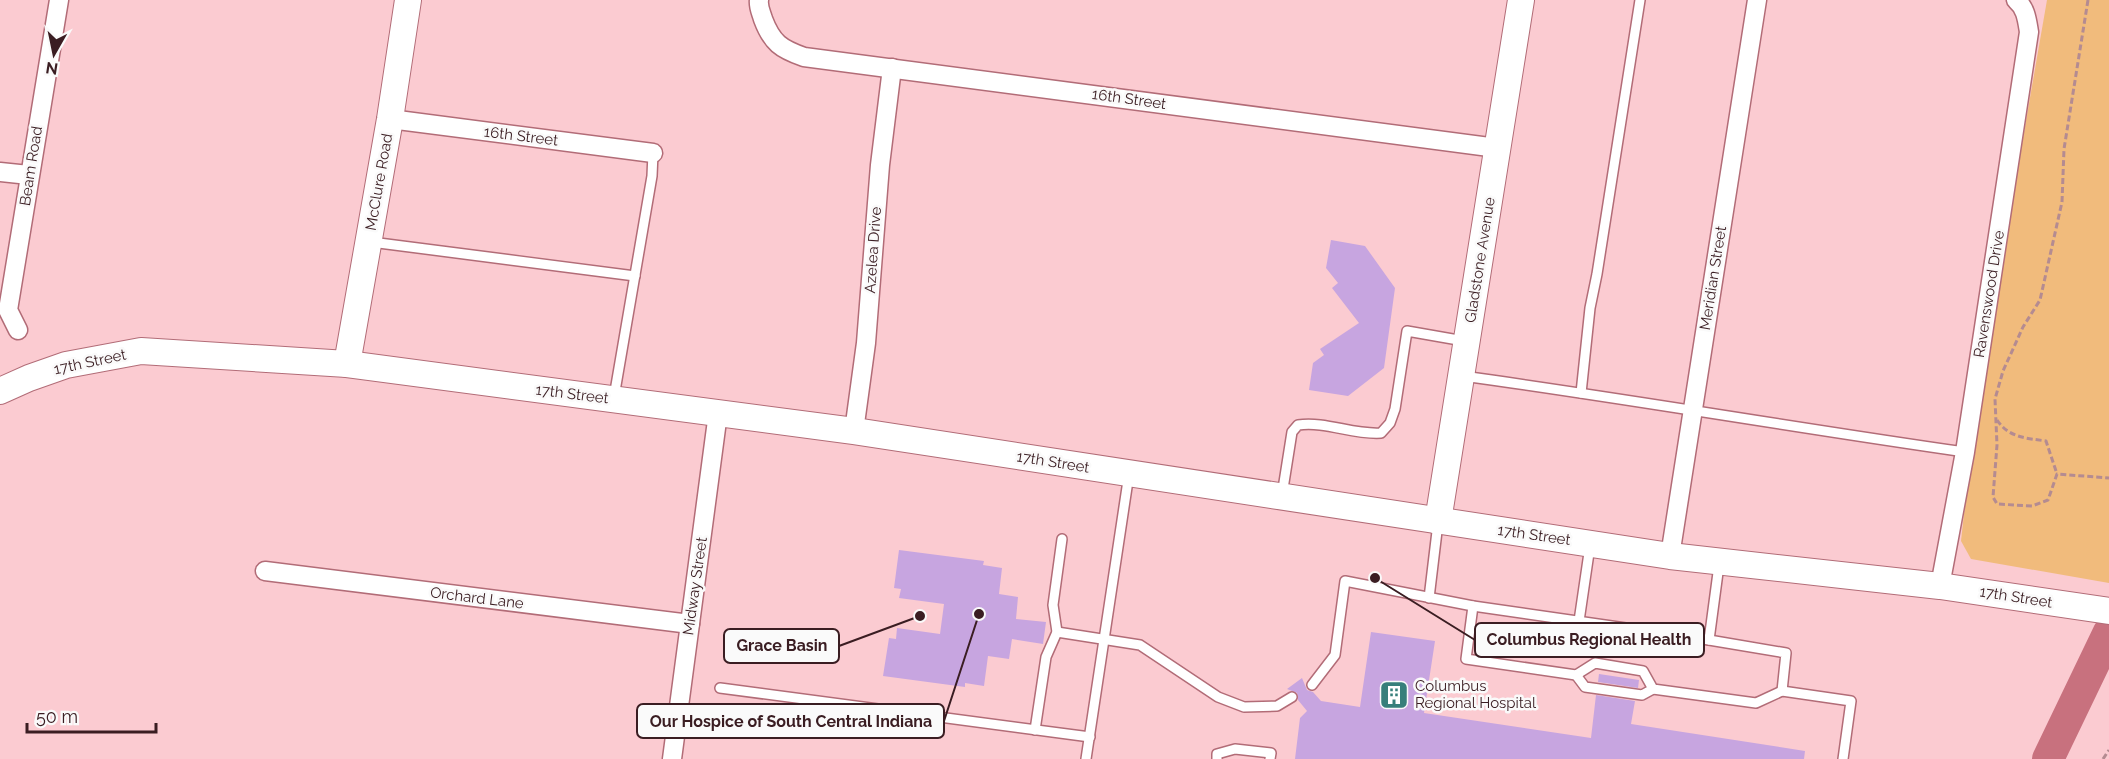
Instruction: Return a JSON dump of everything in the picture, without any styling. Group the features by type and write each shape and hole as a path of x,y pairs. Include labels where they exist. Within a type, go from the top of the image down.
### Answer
{"street":[{"name":"Beam Road","path":"18,330 8,310 59,0"},
{"name":"McClure Road","path":"347,364 390,119 408,0"},
{"name":"16th Street","path":"759,0 758,5 769,34 783,49 804,57 1497,148"},
{"name":"Gladstone Avenue","path":"1438,521 1521,0"},
{"name":"Meridian Street","path":"1670,556 1757,0"},
{"name":"Ravenswood Drive","path":"1940,586 1965,452 2029,32 2027,16 2018,2"},
{"name":"Azelea Drive","path":"854,431 866,343 880,165 892,68"},
{"name":"16th Street","path":"390,119 653,153"},
{"path":"0,171 29,175"},
{"name":"17th Street","path":"0,391 28,378 66,365 141,351 347,364 854,431 1670,556 1940,586 2109,611"},
{"name":"Midway Street","path":"672,759 718,413"},
{"name":"Orchard Lane","path":"265,571 690,624"}],"lane":[{"path":"1581,393 1590,308 1640,0"},
{"path":"614,399 652,176 653,153"},
{"path":"368,242 635,276"},
{"path":"1282,497 1292,432 1298,424 1313,423 1367,434 1382,433 1390,423 1395,409 1407,331 1467,341"},
{"path":"1461,376 1965,452"},
{"path":"1086,759 1129,474"},
{"path":"1429,598 1438,521"},
{"path":"1035,730 1046,657 1057,632 1053,605 1062,539"},
{"path":"1579,621 1590,543"},
{"path":"1709,640 1720,561"},
{"path":"1312,685 1335,655 1345,581 1473,606 1786,653 1782,691"},
{"path":"1473,606 1466,659 1576,675 1595,663 1643,671 1653,689"},
{"path":"1057,632 1140,645 1218,697 1244,707 1276,706 1292,697"},
{"path":"1576,675 1585,687 1642,695 1653,689 1756,704 1782,691 1851,701 1843,759"},
{"path":"720,688 1090,737"},
{"path":"1217,759 1218,754 1235,749 1271,753 1270,759"}],"path":[{"path":"1996,419 2004,430 2016,436 2046,441 2057,474 2048,500 2032,506 1997,504 1993,497 1997,445 1995,399 2003,370 2023,327 2040,300 2062,202 2064,148 2088,0"},
{"path":"2057,474 2109,478"},
{"path":"2103,759 2109,750"}],"shaded area":[{"path":"2047,0 2109,0 2109,583 1971,559 1961,541 2000,270"}],"building":[{"path":"1331,240 1365,246 1395,288 1384,368 1348,396 1309,390 1313,363 1324,355 1320,349 1359,323 1332,288 1338,283 1326,268"},
{"path":"899,550 984,561 983,565 1002,568 999,594 1018,597 1016,619 1046,622 1043,644 1012,639 1009,659 988,656 984,686 965,683 965,687 883,676 889,638 896,639 897,628 940,634 944,604 899,598 901,589 894,588"},
{"name":"Columbus Regional Hospital","path":"1371,632 1435,641 1424,713 1591,738 1596,695 1635,701 1631,724 1805,751 1804,759 1295,759 1300,718 1307,711 1298,700 1297,693 1287,689 1302,678 1307,690 1313,692 1321,701 1360,707"},
{"path":"1599,674 1639,680 1638,688 1598,682"}],"waterway":[{"path":"2048,759 2109,632"}],"place":[{"name":"Columbus Regional Health","path":"1375,578"},
{"name":"Our Hospice of South Central Indiana","path":"979,614"},
{"name":"Grace Basin","path":"920,616"},
{"name":"Columbus Regional Hospital","path":"1394,695"}]}
